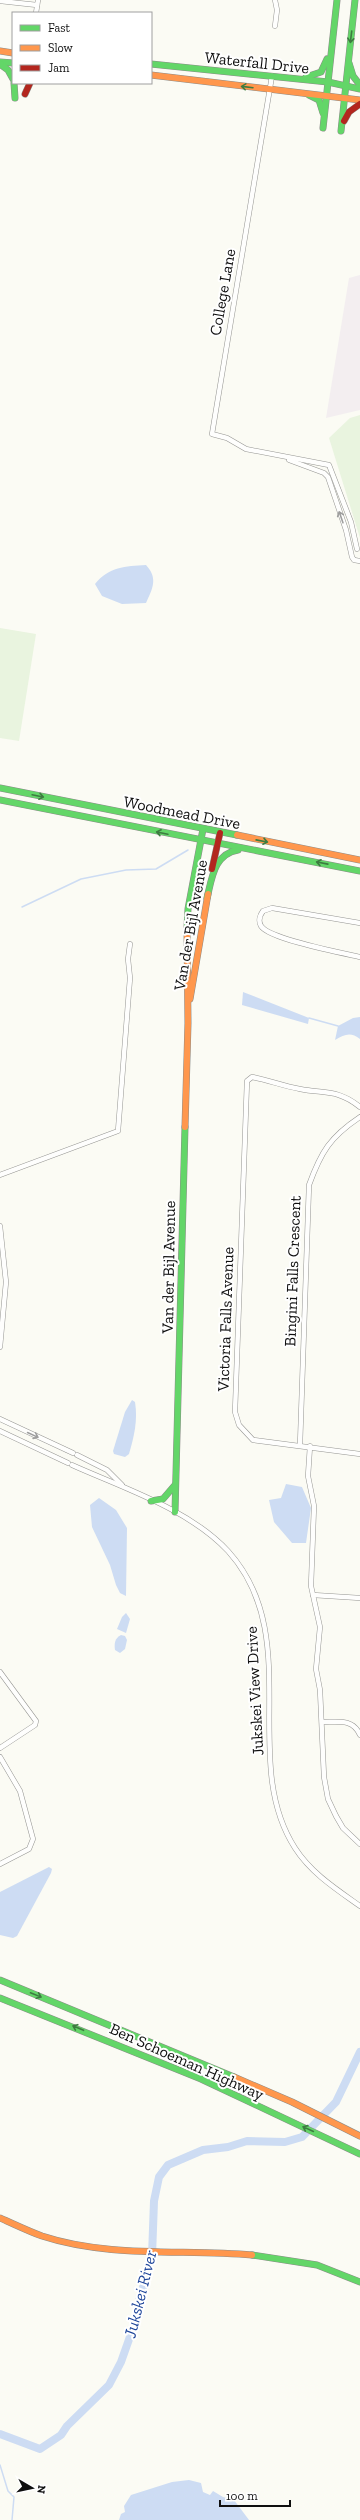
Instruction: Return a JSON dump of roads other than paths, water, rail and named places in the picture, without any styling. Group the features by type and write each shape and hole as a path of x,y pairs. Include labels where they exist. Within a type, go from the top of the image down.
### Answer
{"main road":[{"path":"300,92 315,97 321,104 323,128 337,0"},
{"path":"355,0 348,53 341,131 349,112 360,104"},
{"path":"296,79 314,75 322,70 334,30"},
{"path":"0,52 12,52"},
{"path":"348,53 351,71 360,85"},
{"name":"Waterfall Drive","path":"152,62 328,82 360,89"},
{"path":"0,63 12,63"},
{"path":"0,63 8,70 12,77"},
{"name":"Waterfall Drive","path":"152,75 360,100"},
{"path":"14,84 14,98"},
{"path":"25,94 30,84"},
{"name":"Woodmead Drive","path":"0,788 360,860"},
{"name":"Woodmead Drive","path":"0,800 360,871"},
{"name":"Van der Bijl Avenue","path":"175,1512 188,1022 187,921 203,829"},
{"name":"Van der Bijl Avenue","path":"188,1022 194,964 220,833"},
{"path":"207,898 215,868 220,858 232,850 249,849"},
{"path":"151,1501 159,1500 167,1496 175,1484"},
{"name":"Ben Schoeman Highway","path":"0,1980 205,2064 292,2102 345,2127 360,2136"},
{"name":"Ben Schoeman Highway","path":"0,1998 201,2080 360,2154"},
{"path":"0,2218 20,2228 56,2240 87,2246 279,2256 329,2268 360,2282"}],"street":[{"path":"275,0 277,10 275,26"},
{"path":"0,1 38,3"},
{"name":"College Lane","path":"272,76 212,434 228,438 246,450 286,459 329,465 359,549"},
{"name":"College Lane","path":"286,459 324,473 328,477 352,555"},
{"path":"359,549 352,555 353,559 360,562"},
{"path":"360,922 278,908 265,910 259,919 260,925 265,930 306,945 360,957"},
{"path":"0,1175 118,1131 130,978 128,959 130,944"},
{"name":"Victoria Falls Avenue","path":"360,1107 349,1099 335,1093 302,1090 252,1077 245,1085 236,1416 239,1426 253,1440 310,1446 360,1454"},
{"name":"Bingini Falls Crescent","path":"300,1445 308,1185 324,1149 340,1131 360,1117"},
{"path":"0,1226 6,1282 0,1347"},
{"name":"Jukskei View Drive","path":"0,1419 97,1464 113,1475 122,1485"},
{"name":"Jukskei View Drive","path":"0,1431 92,1474 122,1485 175,1512 198,1526 226,1550 253,1589 262,1613 267,1645 272,1772 278,1814 288,1836 304,1861 330,1885 360,1906"},
{"path":"310,1446 308,1476 314,1506 311,1579 320,1626 316,1669 322,1722 323,1770 328,1799 343,1828 360,1844"},
{"path":"62,1460 66,1450"},
{"path":"92,1474 97,1464"},
{"path":"313,1595 360,1598"},
{"path":"0,1748 35,1724 36,1721 1,1675"},
{"path":"322,1722 349,1723 356,1727 360,1735"},
{"path":"0,1757 17,1785 33,1839 29,1849 0,1864"}],"water":[{"path":"146,565 152,574 153,583 151,593 146,603 122,604 102,596 95,584 100,578 118,568"},
{"path":"243,992 309,1018 308,1024 242,1005"},
{"path":"360,1017 360,1039 354,1035 348,1035 342,1036 335,1040 338,1026 353,1018"},
{"path":"132,1400 135,1402 136,1409 135,1428 129,1454 125,1457 114,1454 113,1451 125,1412"},
{"path":"286,1484 302,1487 311,1508 306,1543 292,1543 274,1522 269,1500 281,1498"},
{"path":"99,1498 116,1510 127,1528 126,1596 120,1593 116,1585 110,1565 92,1527 90,1505"},
{"path":"126,1613 130,1619 126,1633 117,1629 122,1617"},
{"path":"121,1635 125,1636 127,1640 125,1649 120,1653 115,1650 115,1641"},
{"path":"49,1867 52,1869 51,1873 17,1936 13,1938 0,1935 0,1892"},
{"path":"189,2480 201,2483 203,2492 210,2495 213,2491 223,2497 234,2500 249,2520 119,2520 121,2514 125,2512 124,2506 131,2495 172,2482"}],"waterway":[{"path":"22,907 81,879 126,870 156,869 188,850"},
{"path":"309,1018 338,1026"},
{"name":"Jukskei River","path":"0,2434 40,2449 61,2435 67,2426 109,2385 121,2362 138,2314 139,2301 152,2256 154,2201 159,2177 168,2165 203,2150 228,2147 247,2141 285,2142 302,2137 336,2102 360,2052"},
{"path":"0,2465 8,2491 14,2497 12,2520"}]}
